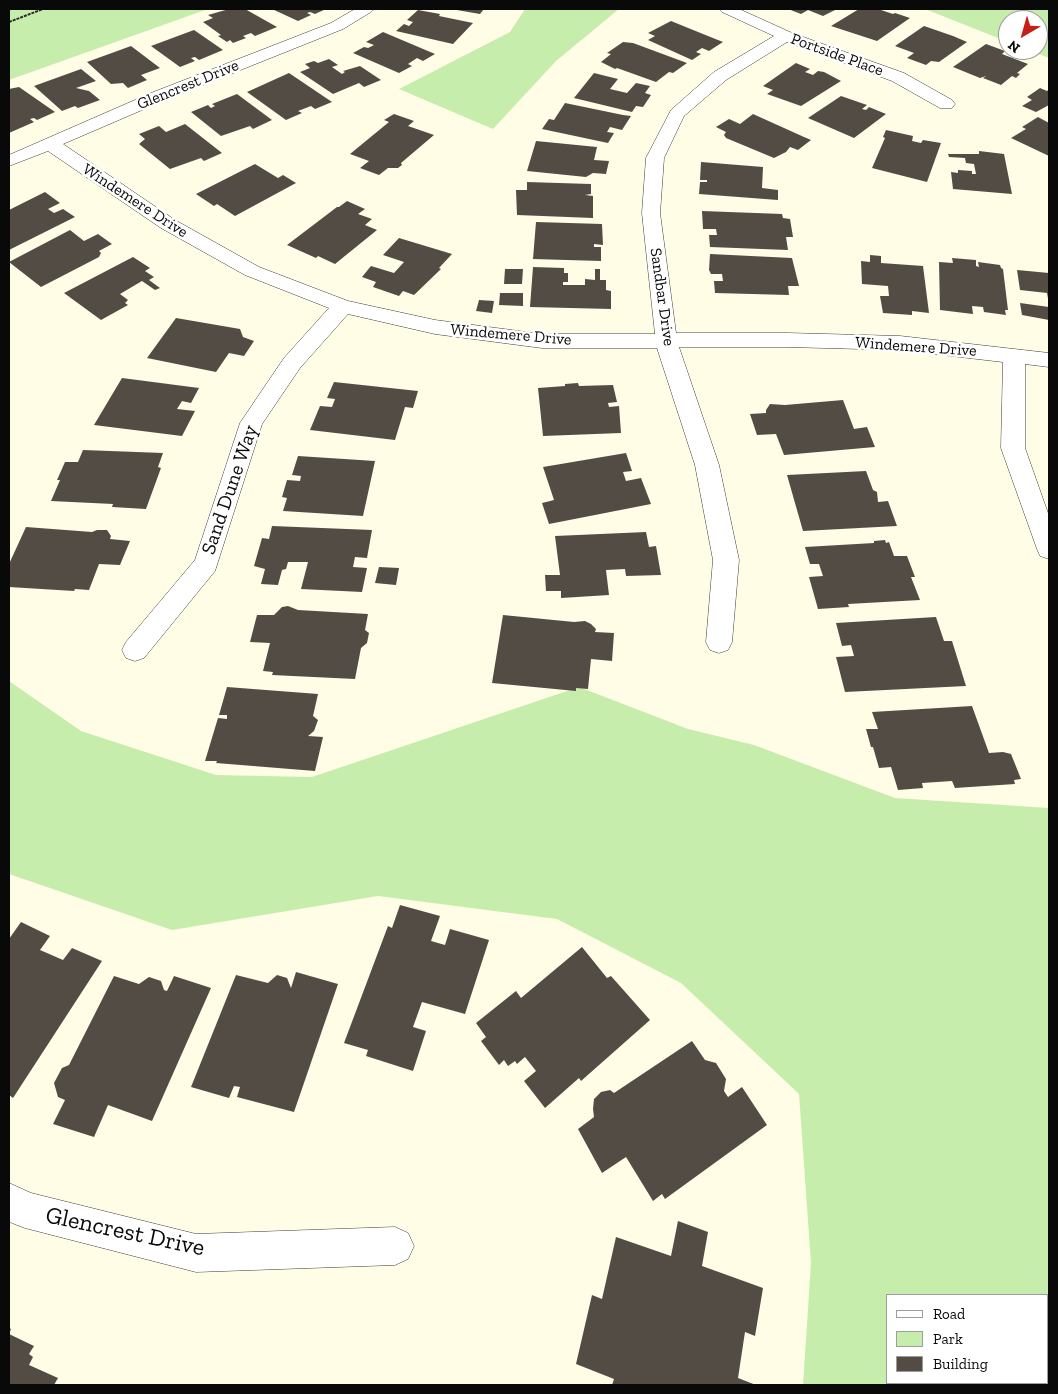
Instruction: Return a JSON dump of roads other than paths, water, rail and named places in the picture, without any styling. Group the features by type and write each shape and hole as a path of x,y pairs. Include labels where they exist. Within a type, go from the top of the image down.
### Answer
{"street":[{"name":"Glencrest Drive","path":"9,160 157,97 337,26 366,9"},
{"name":"Portside Place","path":"727,9 786,36 898,77 946,104"},
{"name":"Sandbar Drive","path":"719,642 726,560 707,465 666,341 650,214 655,158 677,114 720,76 786,36"},
{"name":"Windemere Drive","path":"49,142 168,224 252,271 343,306 436,327 542,341 787,340 900,343 1049,360"},
{"name":"Sand Dune Way","path":"135,650 206,564 251,423 292,363 343,306"},
{"path":"1014,355 1013,448 1049,549"},
{"name":"Glencrest Drive","path":"9,1201 25,1210 196,1252 395,1246"}]}
